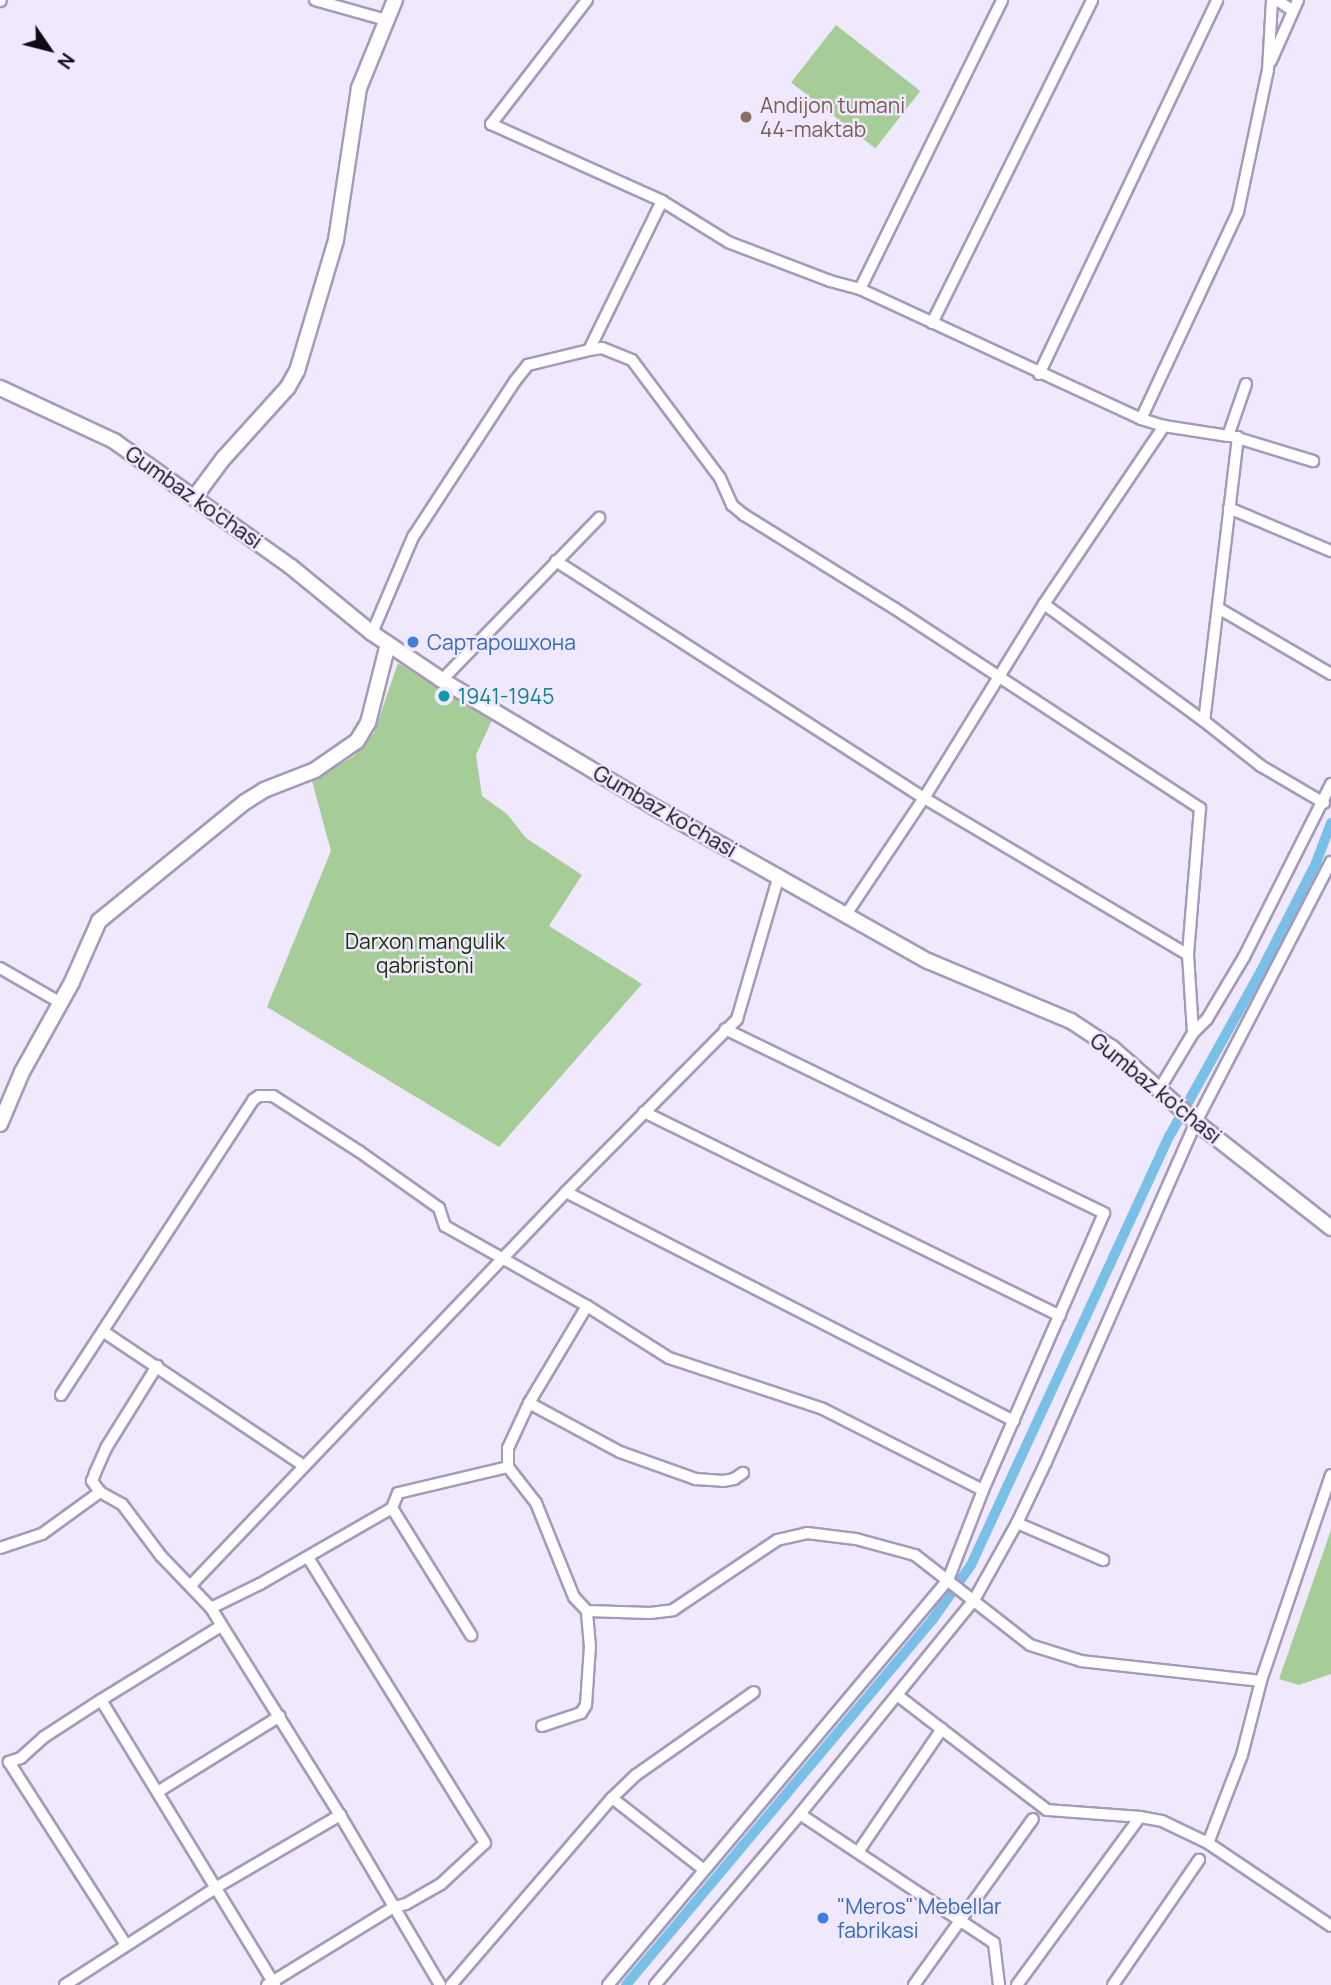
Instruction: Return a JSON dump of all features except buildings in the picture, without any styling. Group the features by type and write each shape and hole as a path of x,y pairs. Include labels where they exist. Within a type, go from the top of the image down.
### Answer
{"main road":[{"path":"194,498 223,460 288,387 297,371 336,240 359,88 395,0"},
{"name":"Gumbaz ko'chasi","path":"0,388 114,441 290,566 388,644 442,680 656,808 928,961 1071,1021 1112,1048 1196,1122 1331,1227"},
{"path":"0,1124 22,1072 61,1003 91,933 111,909 245,802 264,790 315,770 357,741 368,723 388,644"}],"street":[{"path":"316,0 386,20"},
{"path":"587,0 491,124 662,201 729,242 830,281 860,289 1141,419 1164,426 1233,437 1313,461"},
{"path":"860,289 1002,0"},
{"path":"932,323 1092,0"},
{"path":"1039,374 1217,0"},
{"path":"1141,419 1238,212 1268,70 1275,0 1295,5 1268,70"},
{"path":"589,350 662,201"},
{"path":"372,633 412,537 515,380 528,365 602,348 632,360 720,478 732,505 744,515 1001,677 1200,808 1188,955 1193,1033"},
{"path":"1204,721 1229,508 1233,437 1246,384"},
{"path":"845,916 924,798 1044,604 1164,426"},
{"path":"1229,508 1331,551"},
{"path":"442,680 599,518"},
{"path":"556,561 924,798 1188,955"},
{"path":"1044,604 1261,766 1324,803"},
{"path":"1218,608 1331,674"},
{"path":"1160,1088 1193,1033 1207,1019 1244,957 1324,803 1331,784"},
{"path":"655,1985 800,1814 972,1599 1017,1523 1196,1122 1331,862"},
{"path":"191,1585 503,1257 737,1019 779,875"},
{"path":"0,968 61,1003"},
{"path":"608,1985 703,1869 952,1583 984,1490 1060,1316 1110,1214 725,1030"},
{"path":"61,1395 253,1100 260,1096 284,1101 439,1208 445,1226 587,1306 669,1358 823,1409 984,1490"},
{"path":"644,1112 1060,1316"},
{"path":"566,1192 1014,1421"},
{"path":"542,1726 581,1713 586,1705 590,1647 587,1611 574,1597 536,1503 508,1466 508,1448 528,1403 587,1306"},
{"path":"104,1332 304,1466"},
{"path":"157,1366 106,1448 92,1481 100,1492 122,1504 161,1556 211,1608 220,1626 280,1716 440,1985"},
{"path":"528,1403 620,1452 696,1479 734,1479 743,1472"},
{"path":"211,1608 308,1557 392,1508 396,1496 405,1490 508,1466"},
{"path":"1208,1843 1242,1755 1261,1681 1331,1475"},
{"path":"0,1548 42,1534 100,1492"},
{"path":"392,1508 471,1634"},
{"path":"1017,1523 1103,1560"},
{"path":"587,1611 650,1614 673,1611 777,1540 807,1533 856,1539 915,1555 1030,1645 1081,1661 1261,1681"},
{"path":"101,1700 159,1791 271,1984 394,1907 406,1904 441,1884 477,1854 485,1845 485,1839 308,1557"},
{"path":"126,1945 9,1762 21,1758 44,1737 220,1626"},
{"path":"451,1985 612,1798 636,1775 754,1692"},
{"path":"897,1695 1047,1810 1162,1821 1208,1843 1331,1926"},
{"path":"159,1791 280,1716"},
{"path":"858,1852 942,1729"},
{"path":"612,1798 703,1869"},
{"path":"800,1814 994,1943 999,1985"},
{"path":"65,1985 216,1887 340,1815"},
{"path":"1017,1985 1140,1817"},
{"path":"914,1985 1032,1819"},
{"path":"1112,1985 1199,1860"}],"green space":[{"path":"836,25 920,91 875,148 791,83"},
{"name":"Darxon mangulik qabristoni","path":"398,663 492,720 476,755 482,796 507,814 526,838 582,875 549,926 642,984 499,1147 267,1007 331,851 312,781 354,756 374,733"},
{"path":"1331,1530 1331,1674 1299,1685 1279,1679"}],"waterway":[{"path":"626,1985 933,1619 971,1565 1170,1135 1261,971 1316,863 1331,823"}],"place":[{"name":"Andijon tumani 44-maktab","path":"746,117"},
{"name":"Сартарошхона","path":"413,642"},
{"name":"1941-1945","path":"444,696"},
{"name":"\"Meros\" Mebellar fabrikasi","path":"823,1918"}]}
